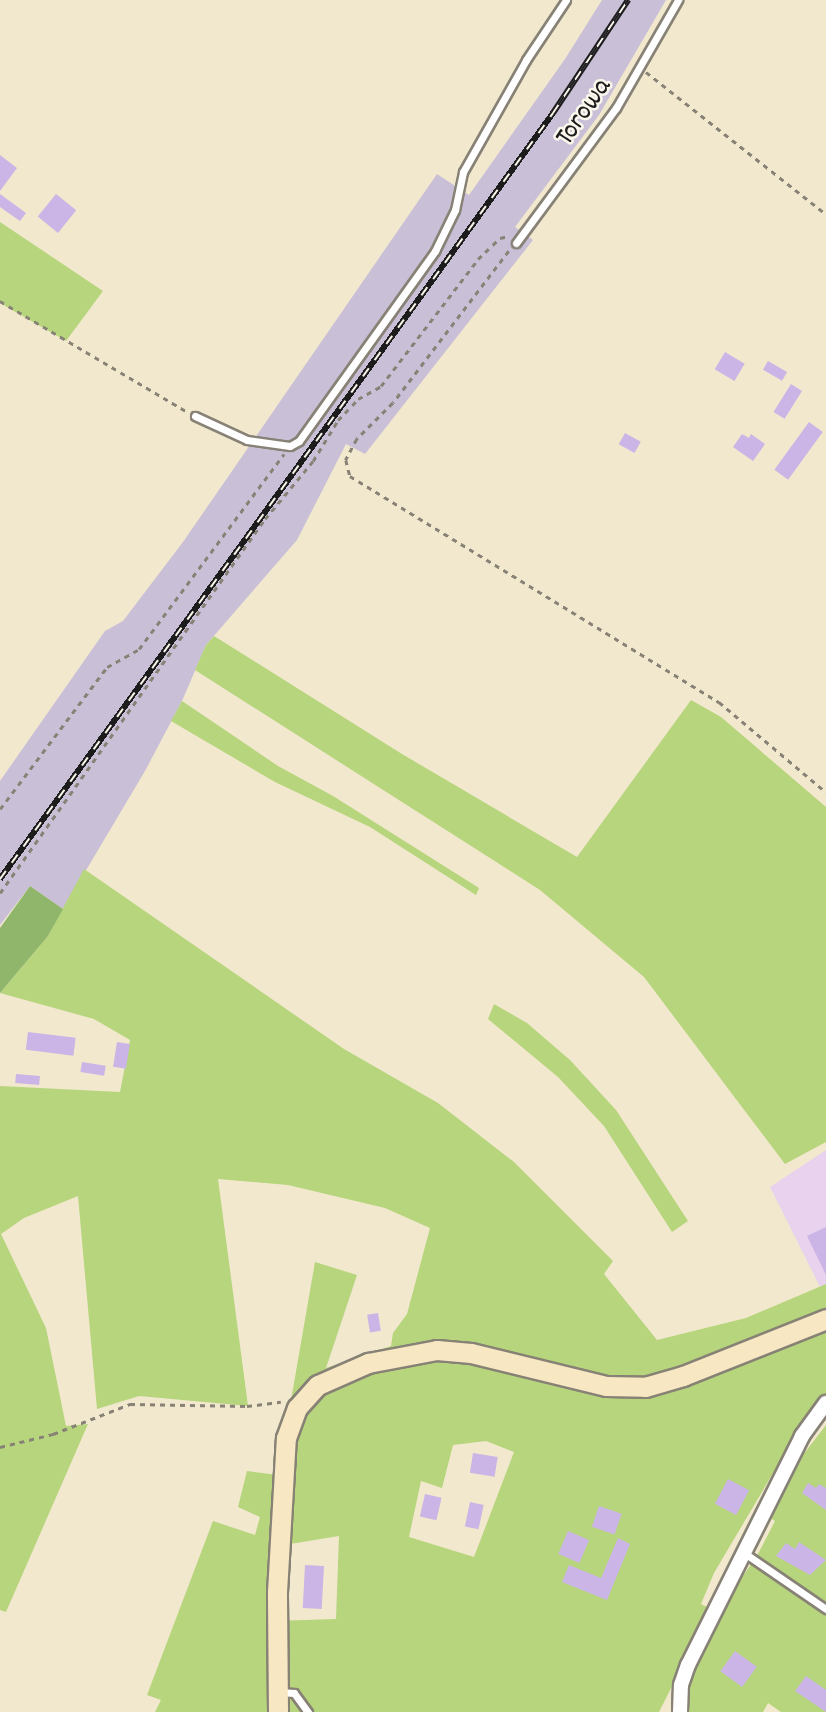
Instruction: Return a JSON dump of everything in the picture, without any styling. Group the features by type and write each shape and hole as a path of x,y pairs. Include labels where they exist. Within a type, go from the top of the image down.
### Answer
{"street":[{"path":"278,1712 277,1592 285,1450 297,1408 312,1390 342,1373 389,1357 437,1350 471,1353 606,1387 645,1387 683,1376 826,1319"},
{"path":"680,1712 681,1685 688,1665 802,1436 826,1403"}],"lane":[{"path":"195,416 247,440 290,446 307,432 435,251 454,210 463,172 526,60 566,0"},
{"name":"Torowa","path":"516,243 616,108 678,0"},
{"path":"743,1552 826,1609"},
{"path":"277,1692 294,1693 308,1712"}],"path":[{"path":"640,67 826,214"},
{"path":"0,894 265,519 313,461 338,420 358,399 381,386 478,259 500,239 523,233"},
{"path":"516,243 393,404 357,439 346,460 350,475 719,702 826,792"},
{"path":"0,301 195,416"},
{"path":"0,809 107,667 139,649 290,446"},
{"path":"0,1447 53,1434 130,1404 247,1406 272,1402 297,1408"}],"shaded area":[{"path":"602,0 666,0 599,115 515,227 533,240 365,454 346,444 297,540 206,645 182,701 145,771 63,909 30,886 0,925 0,781 105,631 123,621 183,542 437,174 469,195 565,59"},
{"path":"826,1150 826,1284 820,1287 770,1187"}],"green space":[{"path":"0,222 103,291 66,341 0,303"},
{"path":"214,636 402,754 577,857 691,700 721,717 826,807 826,1142 785,1164 644,977 540,890 195,670 206,645"},
{"path":"182,701 278,766 333,796 479,888 476,895 370,827 275,782 171,721"},
{"path":"84,869 344,1049 438,1103 514,1162 613,1261 604,1274 657,1340 746,1318 826,1284 826,1398 792,1441 714,1573 701,1604 711,1609 659,1712 155,1712 161,1700 147,1695 213,1521 255,1535 260,1517 238,1507 247,1471 278,1475 315,1262 357,1275 326,1368 391,1346 393,1333 407,1314 430,1228 385,1208 288,1185 218,1179 248,1406 139,1396 97,1409 78,1196 24,1218 1,1234 46,1328 66,1426 88,1424 6,1612 0,1610 0,1086 120,1092 130,1040 94,1019 0,993 48,936","holes":["486,1441 514,1452 474,1557 409,1537 421,1481 442,1488 453,1445","339,1536 336,1619 274,1621 275,1586 288,1586 290,1544"]},
{"path":"30,886 63,909 48,936 0,993 0,928"},
{"path":"494,1004 527,1023 570,1060 616,1110 688,1221 672,1232 604,1126 558,1077 488,1019"},
{"path":"826,1425 826,1712 781,1712 768,1703 763,1712 686,1712 684,1704 694,1673 730,1595 758,1554 775,1521 767,1516 786,1477"}],"building":[{"path":"0,155 17,168 0,191"},
{"path":"0,194 26,213 20,221 0,207"},
{"path":"56,194 76,210 58,233 38,217"},
{"path":"725,352 745,364 734,381 715,369"},
{"path":"768,361 787,372 782,381 763,370"},
{"path":"791,384 802,391 785,419 774,412"},
{"path":"809,422 823,432 788,480 774,470"},
{"path":"625,433 641,442 634,453 619,444"},
{"path":"742,434 749,438 751,434 765,444 753,461 733,447"},
{"path":"28,1032 76,1038 73,1056 26,1050"},
{"path":"117,1042 130,1044 126,1069 113,1067"},
{"path":"82,1062 106,1066 104,1076 80,1072"},
{"path":"16,1074 40,1076 39,1085 15,1083"},
{"path":"826,1227 826,1275 807,1236"},
{"path":"378,1313 381,1331 370,1332 367,1315"},
{"path":"473,1453 498,1457 495,1477 470,1473"},
{"path":"728,1479 749,1490 736,1515 715,1504"},
{"path":"808,1483 816,1488 819,1484 826,1488 826,1510 802,1493"},
{"path":"425,1494 442,1498 436,1520 420,1516"},
{"path":"470,1502 484,1505 478,1529 465,1526"},
{"path":"599,1506 622,1514 615,1535 592,1527"},
{"path":"568,1531 589,1540 579,1563 558,1554"},
{"path":"618,1538 630,1544 607,1600 562,1582 569,1565 601,1578"},
{"path":"799,1542 826,1560 810,1575 776,1556 786,1543 795,1549"},
{"path":"305,1565 324,1566 322,1609 303,1608"},
{"path":"735,1651 757,1667 742,1687 720,1671"},
{"path":"806,1676 826,1690 826,1712 795,1691"}],"railway":[{"path":"0,879 553,113 628,0"}]}
